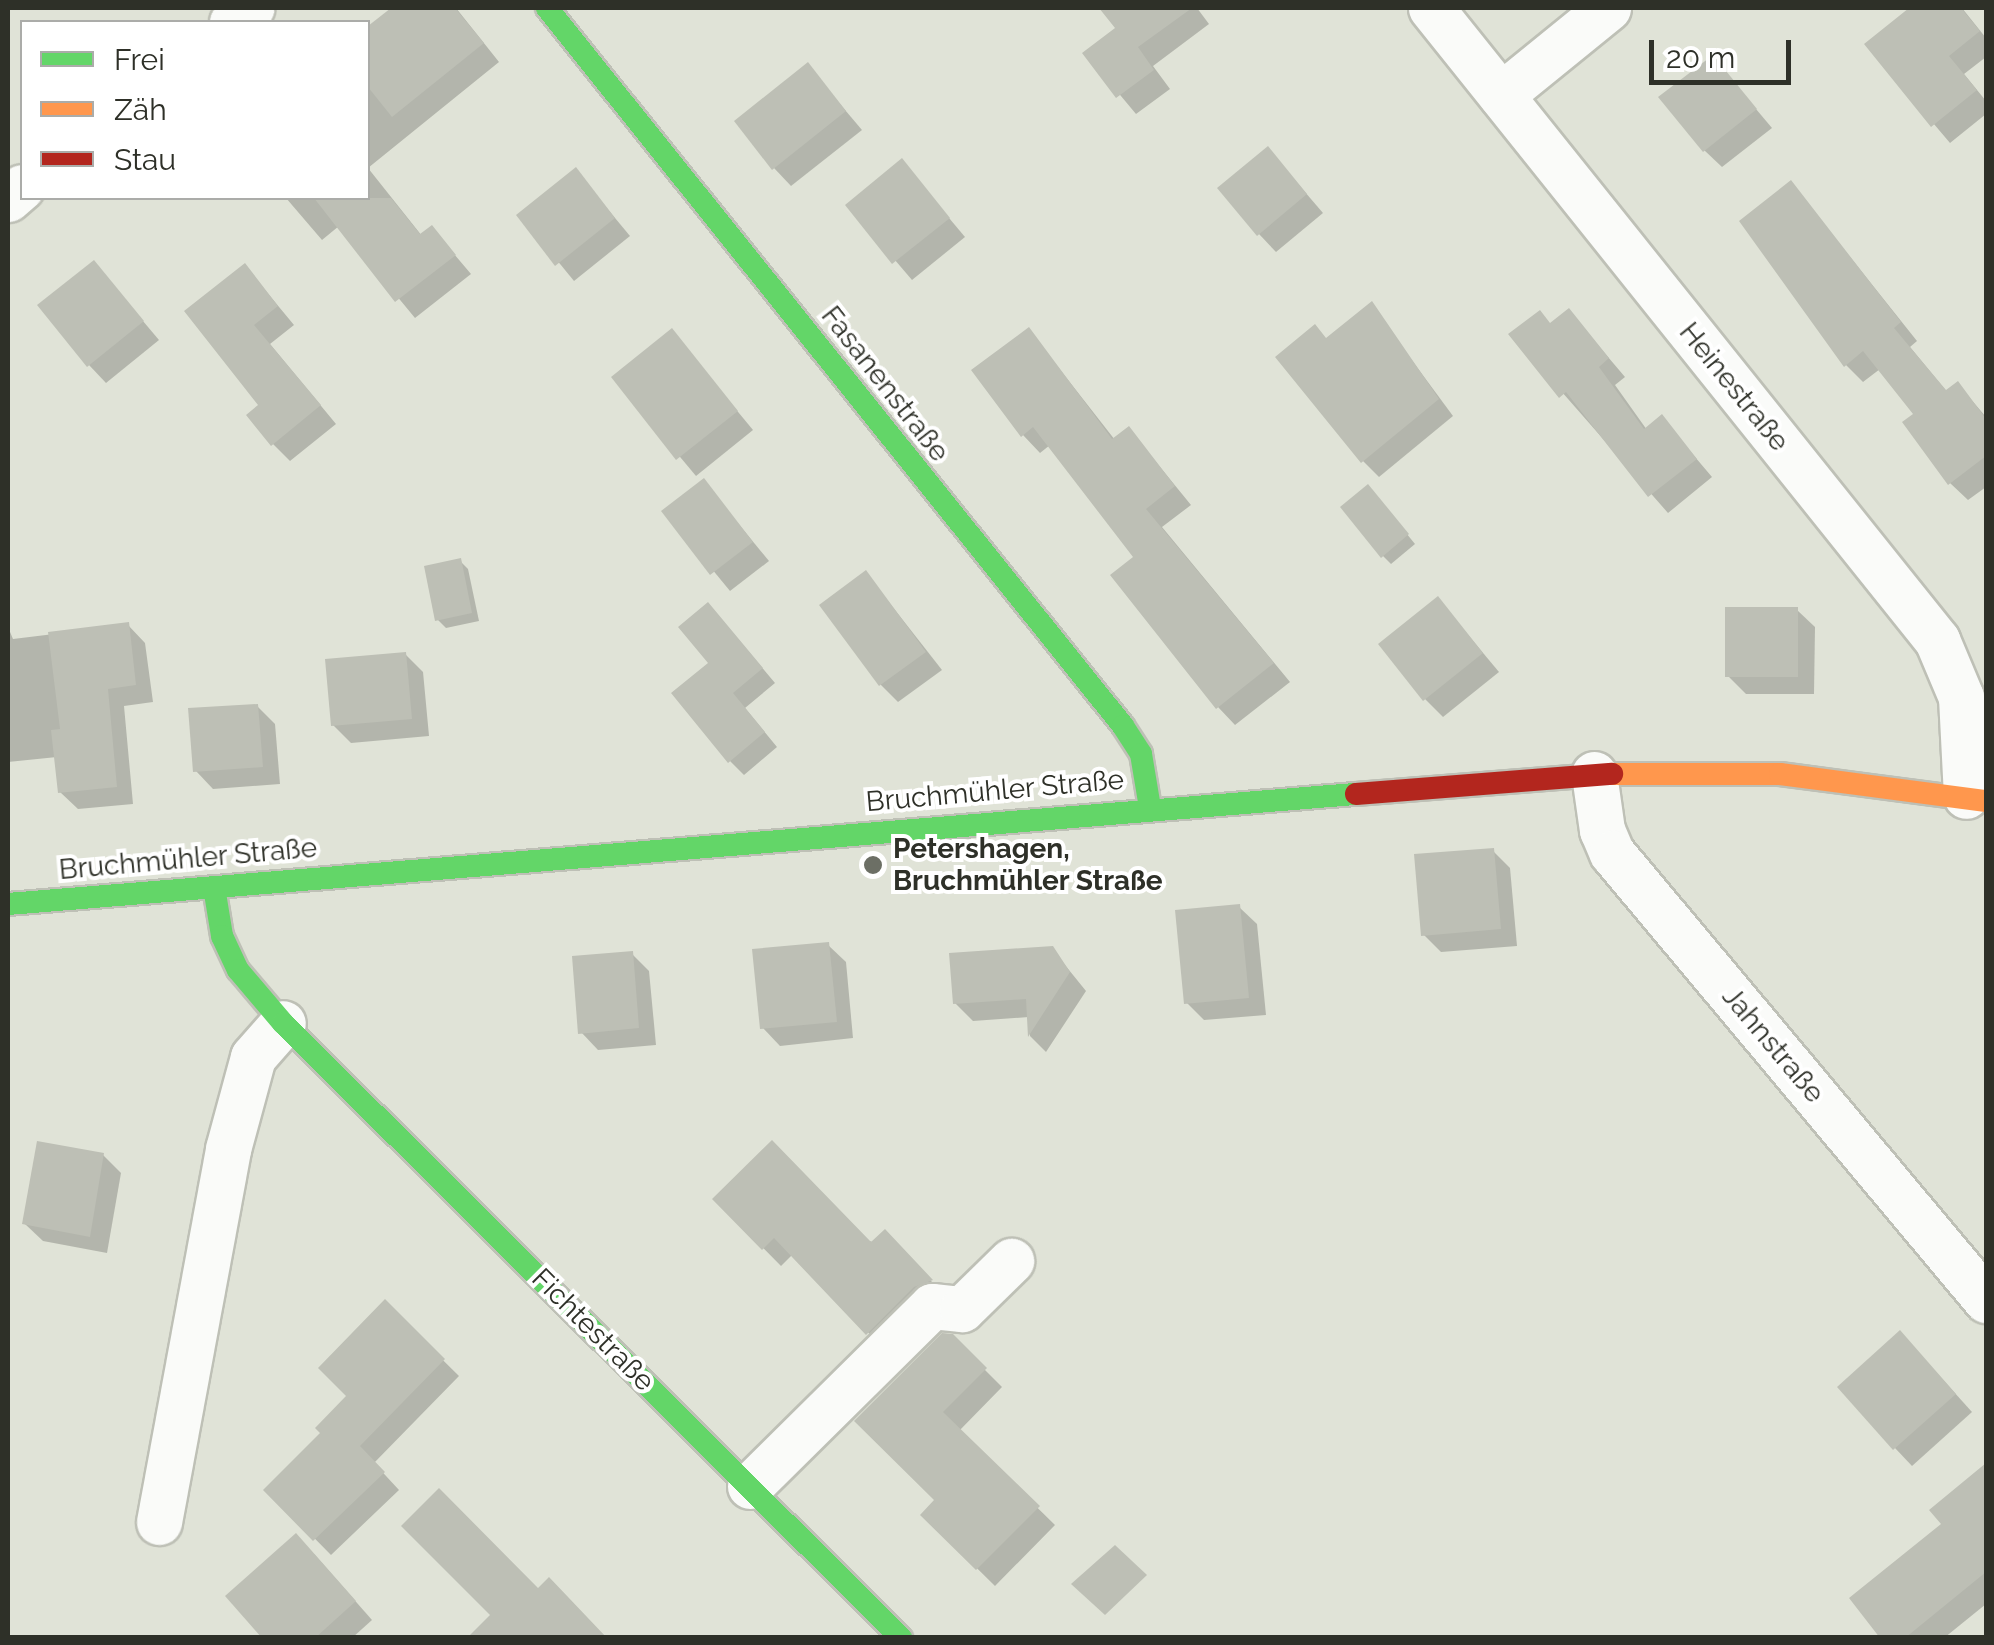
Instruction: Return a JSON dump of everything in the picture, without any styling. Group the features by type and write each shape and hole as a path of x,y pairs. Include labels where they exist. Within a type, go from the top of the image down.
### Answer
{"street":[{"name":"Fasanenstraße","path":"548,8 1122,726 1141,754 1150,808"},
{"name":"Heinestraße","path":"1431,8 1937,640 1961,697 1976,798"},
{"path":"1501,95 1608,8"},
{"name":"Bruchmühler Straße","path":"8,904 1594,774 1780,774 1976,798"},
{"name":"Jahnstraße","path":"1594,774 1602,830 1612,854 1986,1300"},
{"name":"Fichtestraße","path":"214,887 222,936 238,970 284,1023 900,1638"},
{"path":"159,1522 228,1149 253,1058 284,1023"},
{"path":"750,1486 932,1306 962,1309 1012,1261"}],"building":[{"path":"391,8 455,8 484,43 392,117 370,90 370,24"},
{"path":"1099,8 1192,8 1138,47 1154,70 1116,98 1082,53 1115,28"},
{"path":"1909,8 1961,8 1980,31 1949,56 1977,90 1931,127 1864,44"},
{"path":"1713,55 1757,109 1703,152 1658,97"},
{"path":"808,62 846,111 772,170 734,121"},
{"path":"1268,146 1307,194 1257,236 1217,188"},
{"path":"902,158 950,218 892,264 845,205"},
{"path":"576,167 615,218 555,266 516,215"},
{"path":"1791,180 1901,322 1894,328 1946,390 1958,381 1986,419 1986,456 1948,485 1902,422 1913,414 1863,351 1844,367 1739,221"},
{"path":"391,198 420,234 432,225 456,255 395,302 316,200"},
{"path":"94,260 144,321 87,367 37,305"},
{"path":"245,263 278,306 254,325 321,405 271,446 246,415 258,405 184,311"},
{"path":"1372,301 1439,399 1361,463 1275,357 1315,324 1326,338"},
{"path":"1569,308 1609,358 1599,367 1644,429 1662,414 1697,459 1648,497 1566,392 1559,398 1508,334 1540,310 1550,323"},
{"path":"1029,327 1112,439 1129,426 1175,486 1146,509 1274,663 1216,709 1110,575 1133,557 1033,427 1021,437 971,370"},
{"path":"672,328 738,411 676,460 611,377"},
{"path":"704,478 753,542 710,575 661,511"},
{"path":"1368,484 1409,534 1381,558 1340,507"},
{"path":"461,558 472,613 435,621 424,566"},
{"path":"866,570 926,652 879,686 819,605"},
{"path":"1438,596 1483,653 1423,701 1378,644"},
{"path":"708,602 763,668 733,693 765,732 728,763 671,693 708,663 678,627"},
{"path":"1725,607 1798,607 1798,677 1725,677"},
{"path":"129,622 136,685 108,689 117,787 58,793 51,730 60,729 48,632"},
{"path":"406,652 412,719 331,726 325,659"},
{"path":"258,704 263,767 193,772 188,708"},
{"path":"1494,848 1501,929 1421,936 1414,854"},
{"path":"1240,904 1249,998 1184,1004 1175,910"},
{"path":"829,942 837,1022 760,1029 752,949"},
{"path":"1053,946 1070,972 1028,1037 1026,999 953,1004 949,953"},
{"path":"633,951 639,1028 578,1034 572,956"},
{"path":"772,1140 871,1242 885,1229 933,1280 914,1287 866,1335 774,1238 762,1250 712,1199"},
{"path":"37,1141 104,1153 90,1237 22,1224"},
{"path":"385,1299 445,1359 360,1446 385,1472 313,1541 263,1490 320,1433 315,1428 346,1396 318,1368"},
{"path":"1900,1330 1956,1394 1893,1450 1837,1387"},
{"path":"942,1333 953,1334 987,1368 943,1412 1040,1506 976,1570 920,1515 934,1500 854,1421"},
{"path":"1986,1463 1986,1572 1905,1638 1880,1638 1849,1598 1941,1524 1929,1510"},
{"path":"439,1488 538,1588 549,1577 607,1638 467,1638 490,1615 401,1526"},
{"path":"296,1533 356,1601 315,1638 262,1638 225,1596"},
{"path":"1115,1545 1147,1575 1105,1615 1071,1584"}],"traffic: fast":[{"path":"547,8 1123,726 1141,754 1150,808"},
{"path":"8,904 1356,794"},
{"path":"214,887 222,936 238,970 283,1023 901,1638"}],"traffic: slow":[{"path":"1612,774 1780,774 1986,801"}],"traffic: jam":[{"path":"1356,794 1612,774"}],"place":[{"name":"Petershagen, Bruchmühler Straße","path":"873,865"}]}
